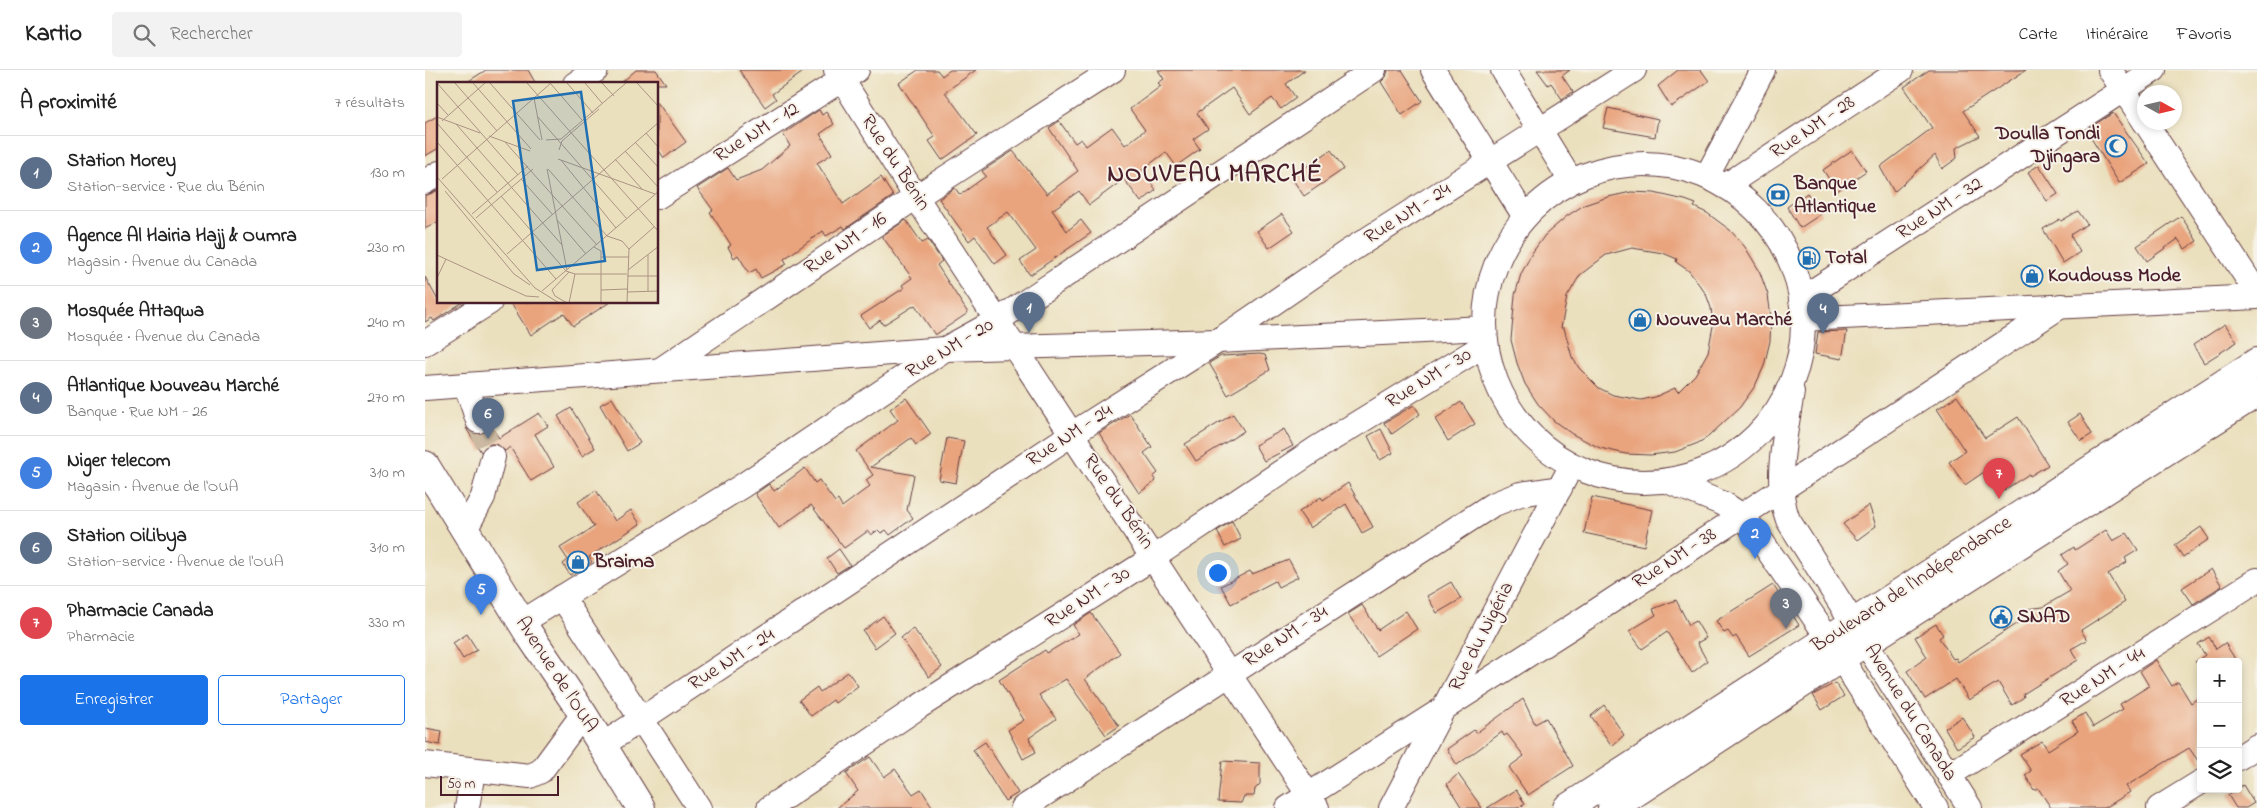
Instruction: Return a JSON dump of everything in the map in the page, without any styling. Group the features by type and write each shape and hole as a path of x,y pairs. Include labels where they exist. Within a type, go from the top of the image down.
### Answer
{"main road":[{"name":"Boulevard de l'Indépendance","path":"1859,633 2257,362"},
{"name":"Boulevard de l'Indépendance","path":"1567,808 2257,393"},
{"name":"Avenue de l'OUA","path":"425,465 522,622 583,714 641,808"},
{"name":"Boulevard de l'Indépendance","path":"1612,808 1835,648"}],"street":[{"path":"578,82 596,70"},
{"name":"Rue NM - 16","path":"657,371 916,197 1113,70"},
{"name":"Rue NM - 20","path":"522,622 742,486 945,349 998,320 1374,70"},
{"path":"1433,70 1525,217"},
{"path":"1503,70 1571,181"},
{"name":"Rue NM - 24","path":"601,746 1072,434 1218,341 1346,253 1634,70"},
{"path":"1716,181 1763,70"},
{"name":"Rue NM - 28","path":"1716,181 1901,70"},
{"path":"2110,70 2137,110"},
{"name":"Rue NM - 32","path":"1801,309 2154,70"},
{"name":"Rue du Bénin","path":"845,73 916,197 1154,556 1313,801"},
{"name":"Rue NM - 12","path":"659,196 845,73"},
{"path":"1801,309 2061,306 2257,295 2150,130"},
{"path":"1628,164 1657,164 1686,169 1716,181 1757,211 1781,243 1790,261 1801,309 1801,343 1796,367 1780,404 1769,421 1748,443 1724,461 1706,470 1667,481 1628,482 1609,479 1572,466 1530,436 1514,416 1501,393 1491,369 1485,336 1486,304 1491,280 1499,257 1525,217 1546,197 1571,181 1599,170 1628,164"},
{"path":"425,182 437,173"},
{"path":"425,343 487,304"},
{"name":"Rue NM - 38","path":"1288,808 1313,801 1444,710 2061,306"},
{"path":"425,388 945,349 1485,336"},
{"name":"Rue NM - 30","path":"769,808 920,706 1154,556 1485,336"},
{"name":"Avenue du Canada","path":"1796,367 1782,461 1781,491 1788,520 1970,808"},
{"path":"466,385 478,421"},
{"path":"465,530 483,497 493,457"},
{"name":"Rue du Nigéria","path":"1391,808 1572,466"},
{"name":"Avenue du Canada","path":"1667,481 1724,504 1741,515 1760,539 1835,648 1936,808"},
{"name":"Rue NM - 34","path":"1023,808 1492,505 1521,494 1560,488"},
{"name":"Rue NM - 44","path":"1949,775 2257,580"},
{"path":"562,598 699,808"},
{"path":"425,764 473,771 535,775 541,771 583,714"},
{"path":"2242,755 2257,746"},
{"path":"467,808 473,771"},
{"path":"2159,808 2197,784"}],"building":[{"path":"486,70 528,70 535,82 467,82"},
{"path":"636,70 656,70 666,84 659,84 659,82 622,82"},
{"path":"739,70 806,70 772,94 776,99 765,107"},
{"path":"918,70 937,70 942,76 950,70 976,70 945,92 977,135 942,160 929,141 935,137 899,83"},
{"path":"1158,70 1305,70 1286,84 1296,98 1281,109 1272,98 1250,114 1232,88 1197,113 1208,129 1193,139 1200,149 1176,166 1166,152 1142,170 1156,190 1141,202 1124,179 1089,205 1079,191 1052,210 1067,231 1081,220 1091,233 1030,275 1020,261 1036,250 1008,212 987,227 1007,255 995,264 975,236 969,241 939,199 955,188 960,195 986,176 982,171 1013,151 1047,194 1078,171 1049,128 1059,121 1075,143 1081,139 1086,146 1112,127 1125,145 1145,130 1130,109 1161,86 1158,83 1164,79"},
{"path":"1388,70 1402,70 1422,101 1402,115 1381,82 1386,77"},
{"path":"1537,70 1570,70 1562,76 1573,92 1562,99 1551,83 1548,85"},
{"path":"1678,70 1701,70 1709,81 1671,107 1658,86"},
{"path":"1929,70 2026,70 1963,111 1980,136 1956,148 1957,158 1942,169 1935,155 1894,192 1880,167 1932,128 1904,87"},
{"path":"659,105 686,142 664,158 659,151"},
{"path":"1608,108 1658,119 1655,137 1603,128"},
{"path":"819,110 822,115 826,112 834,124 820,134 832,154 817,163 843,204 881,177 893,196 845,229 843,226 826,236 823,231 784,259 787,264 761,278 756,269 749,273 738,255 734,258 728,247 731,245 710,212 713,210 697,188 728,168 736,180 762,170 790,146 783,134"},
{"name":"Doulla Tondi Djingara","path":"2113,113 2149,164 2119,183 2086,130"},
{"path":"437,116 437,149 425,156 425,123"},
{"path":"1331,150 1344,169 1304,196 1291,177"},
{"path":"1852,150 1866,171 1837,191 1823,170"},
{"path":"2039,165 2058,194 2047,201 2028,172"},
{"path":"437,191 437,222 425,229 425,196"},
{"path":"1631,192 1654,193 1696,204 1694,207 1707,213 1730,230 1745,247 1759,270 1768,295 1771,317 1770,341 1764,366 1755,386 1740,407 1708,437 1675,452 1650,455 1626,454 1600,448 1572,434 1554,421 1538,404 1525,384 1517,363 1511,340 1515,295 1521,274 1532,253 1545,235 1567,216 1584,205","holes":["1632,248 1663,253 1677,259 1676,262 1689,271 1706,294 1711,308 1713,326 1708,352 1695,375 1678,392 1675,388 1655,397 1641,400 1613,395 1599,388 1579,368 1572,357 1564,328 1561,328 1567,297 1580,275 1606,255"]},
{"path":"1807,193 1821,214 1800,228 1787,207"},
{"path":"2078,211 2087,224 2070,235 2080,252 2063,263 2043,229"},
{"path":"1282,214 1294,231 1269,248 1257,231"},
{"path":"2181,216 2197,241 2185,249 2178,239 2147,261 2137,246"},
{"path":"906,220 922,243 928,240 942,261 937,265 968,313 935,335 915,305 883,325 880,320 869,328 861,316 904,288 902,285 912,278 882,236"},
{"path":"425,277 437,298 437,304 460,304 434,321 432,318 425,322"},
{"path":"511,304 607,304 573,326 564,313 531,335"},
{"path":"2225,324 2237,342 2204,363 2193,345"},
{"path":"1847,331 1842,359 1815,354 1818,332"},
{"path":"1265,355 1270,370 1228,395 1209,363 1221,356"},
{"path":"1957,396 1985,438 2018,417 2048,465 2030,476 2029,474 2001,492 1987,470 1965,485 1949,462 1965,451 1937,409"},
{"path":"612,398 640,443 627,451 600,405"},
{"path":"906,398 931,434 916,445 911,438 871,467 914,475 907,510 913,518 890,535 886,530 881,533 878,530 871,535 868,531 844,548 811,505 779,528 755,494 769,484 774,491 805,468 815,483 819,480 835,502 838,500 842,507 870,486 866,480 873,475 856,451 898,420 890,409"},
{"path":"1461,402 1475,424 1448,441 1435,419"},
{"path":"1414,405 1420,414 1392,434 1384,423"},
{"path":"571,408 595,448 582,456 558,416"},
{"path":"539,413 548,426 535,434 554,467 531,481 510,447 505,451 497,444 490,444 481,452 466,428 475,434 482,434 491,426 499,438"},
{"path":"1130,414 1152,447 1144,453 1158,473 1153,477 1156,481 1139,493 1099,433"},
{"path":"1233,414 1244,431 1196,461 1185,444"},
{"path":"2080,414 2092,434 2081,441 2068,422"},
{"path":"1284,429 1293,446 1264,461 1255,445"},
{"path":"1381,429 1393,453 1380,460 1368,436"},
{"path":"947,438 964,441 956,483 939,480"},
{"path":"1348,483 1373,527 1362,533 1346,504 1310,528 1299,512 1321,497 1323,500"},
{"path":"596,490 615,521 631,510 640,524 589,557 592,562 570,575 563,564 568,560 560,548 594,527 578,502"},
{"path":"1592,497 1652,510 1644,546 1584,533"},
{"path":"1869,505 1876,526 1857,540 1843,524"},
{"path":"1232,521 1241,539 1225,547 1217,531"},
{"path":"2201,527 2209,539 2183,557 2175,545"},
{"path":"2106,530 2113,541 2127,533 2138,550 2125,558 2127,562 2108,574 2125,602 2081,630 2087,640 2071,649 2078,660 2023,694 2024,697 2012,705 1998,682 1969,700 1956,679 1925,699 1907,671 1927,657 1915,637 1936,624 1943,635 1939,638 1953,659 1956,658 1958,662 2022,620 2027,609 2043,607 2070,591 2058,571 2068,564 2062,555 2074,547 2075,550"},
{"path":"839,549 850,565 837,573 827,558"},
{"path":"1289,560 1298,577 1278,587 1275,581 1231,604 1221,586 1250,571 1252,574"},
{"path":"2211,569 2222,586 2193,604 2182,588"},
{"path":"1451,582 1461,599 1437,613 1427,596"},
{"path":"1773,585 1799,625 1749,656 1736,636 1733,638 1728,631 1724,633 1716,621"},
{"path":"1676,600 1689,625 1696,621 1706,638 1697,643 1707,661 1692,673 1667,632 1642,649 1629,631 1656,615 1653,609"},
{"path":"1362,605 1378,630 1406,611 1417,629 1376,656 1348,614"},
{"path":"1091,613 1120,653 1085,679 1119,726 1106,735 1066,679 1039,695 1056,719 1029,738 1036,752 1023,759 1008,730 1024,720 999,680 1045,650 1047,653 1079,634 1073,625"},
{"path":"883,616 895,633 875,648 863,631"},
{"path":"913,628 942,667 929,677 901,638"},
{"path":"467,634 477,650 463,659 453,643"},
{"path":"2209,637 2216,649 2225,643 2234,658 2201,658 2205,655 2198,644"},
{"path":"2156,660 2172,686 2178,682 2191,703 2197,699 2197,759 2189,748 2126,786 2130,792 2105,808 2051,808 2038,788 2034,790 2025,775 2031,771 2020,754 2042,741 2048,750 2078,731 2072,721 2085,713 2093,727 2123,709 2120,704 2149,686 2140,671"},
{"path":"848,672 858,686 835,703 833,700 811,716 799,700 817,687 820,692"},
{"path":"1835,683 1844,696 1822,710 1813,695"},
{"path":"1523,699 1535,724 1546,718 1573,766 1528,795 1509,767 1524,756 1507,734 1504,736 1502,732 1457,765 1447,749 1474,730 1476,733"},
{"path":"1604,705 1624,735 1612,746 1591,716"},
{"path":"1962,717 1975,737 1957,748 1945,728"},
{"path":"425,728 442,731 440,745 425,742"},
{"path":"985,742 1018,793 1005,801 973,750"},
{"path":"870,757 884,777 895,769 913,794 921,789 933,808 837,808 858,791 846,773"},
{"path":"1222,761 1260,763 1260,784 1255,789 1254,796 1244,796 1241,803 1218,802"},
{"path":"1458,774 1482,808 1462,808 1447,784"},
{"path":"2242,786 2254,803 2246,808 2236,808 2228,795 2231,793 2242,793"},
{"path":"1516,790 1525,804 1518,808 1487,808"}],"tunnel":[{"path":"478,421 493,457"}],"place":[{"name":"Doulla Tondi Djingara","path":"2116,146"},
{"name":"Banque Atlantique","path":"1778,195"},
{"name":"Total","path":"1809,258"},
{"name":"Koudouss Mode","path":"2032,276"},
{"name":"Nouveau Marché","path":"1640,320"},
{"name":"Station Morey","path":"1029,333"},
{"name":"Atlantique Nouveau Marché","path":"1823,334"},
{"name":"Station OiLibya","path":"488,439"},
{"name":"Pharmacie Canada","path":"1999,499"},
{"name":"Agence Al Hairia Hajj & Oumra","path":"1755,559"},
{"name":"Braima","path":"578,562"},
{"name":"Niger telecom","path":"481,615"},
{"name":"SNAD","path":"2001,617"},
{"name":"Mosquée Attaqwa","path":"1786,629"}],"district":[{"name":"NOUVEAU MARCHÉ","path":"1215,175"}]}
